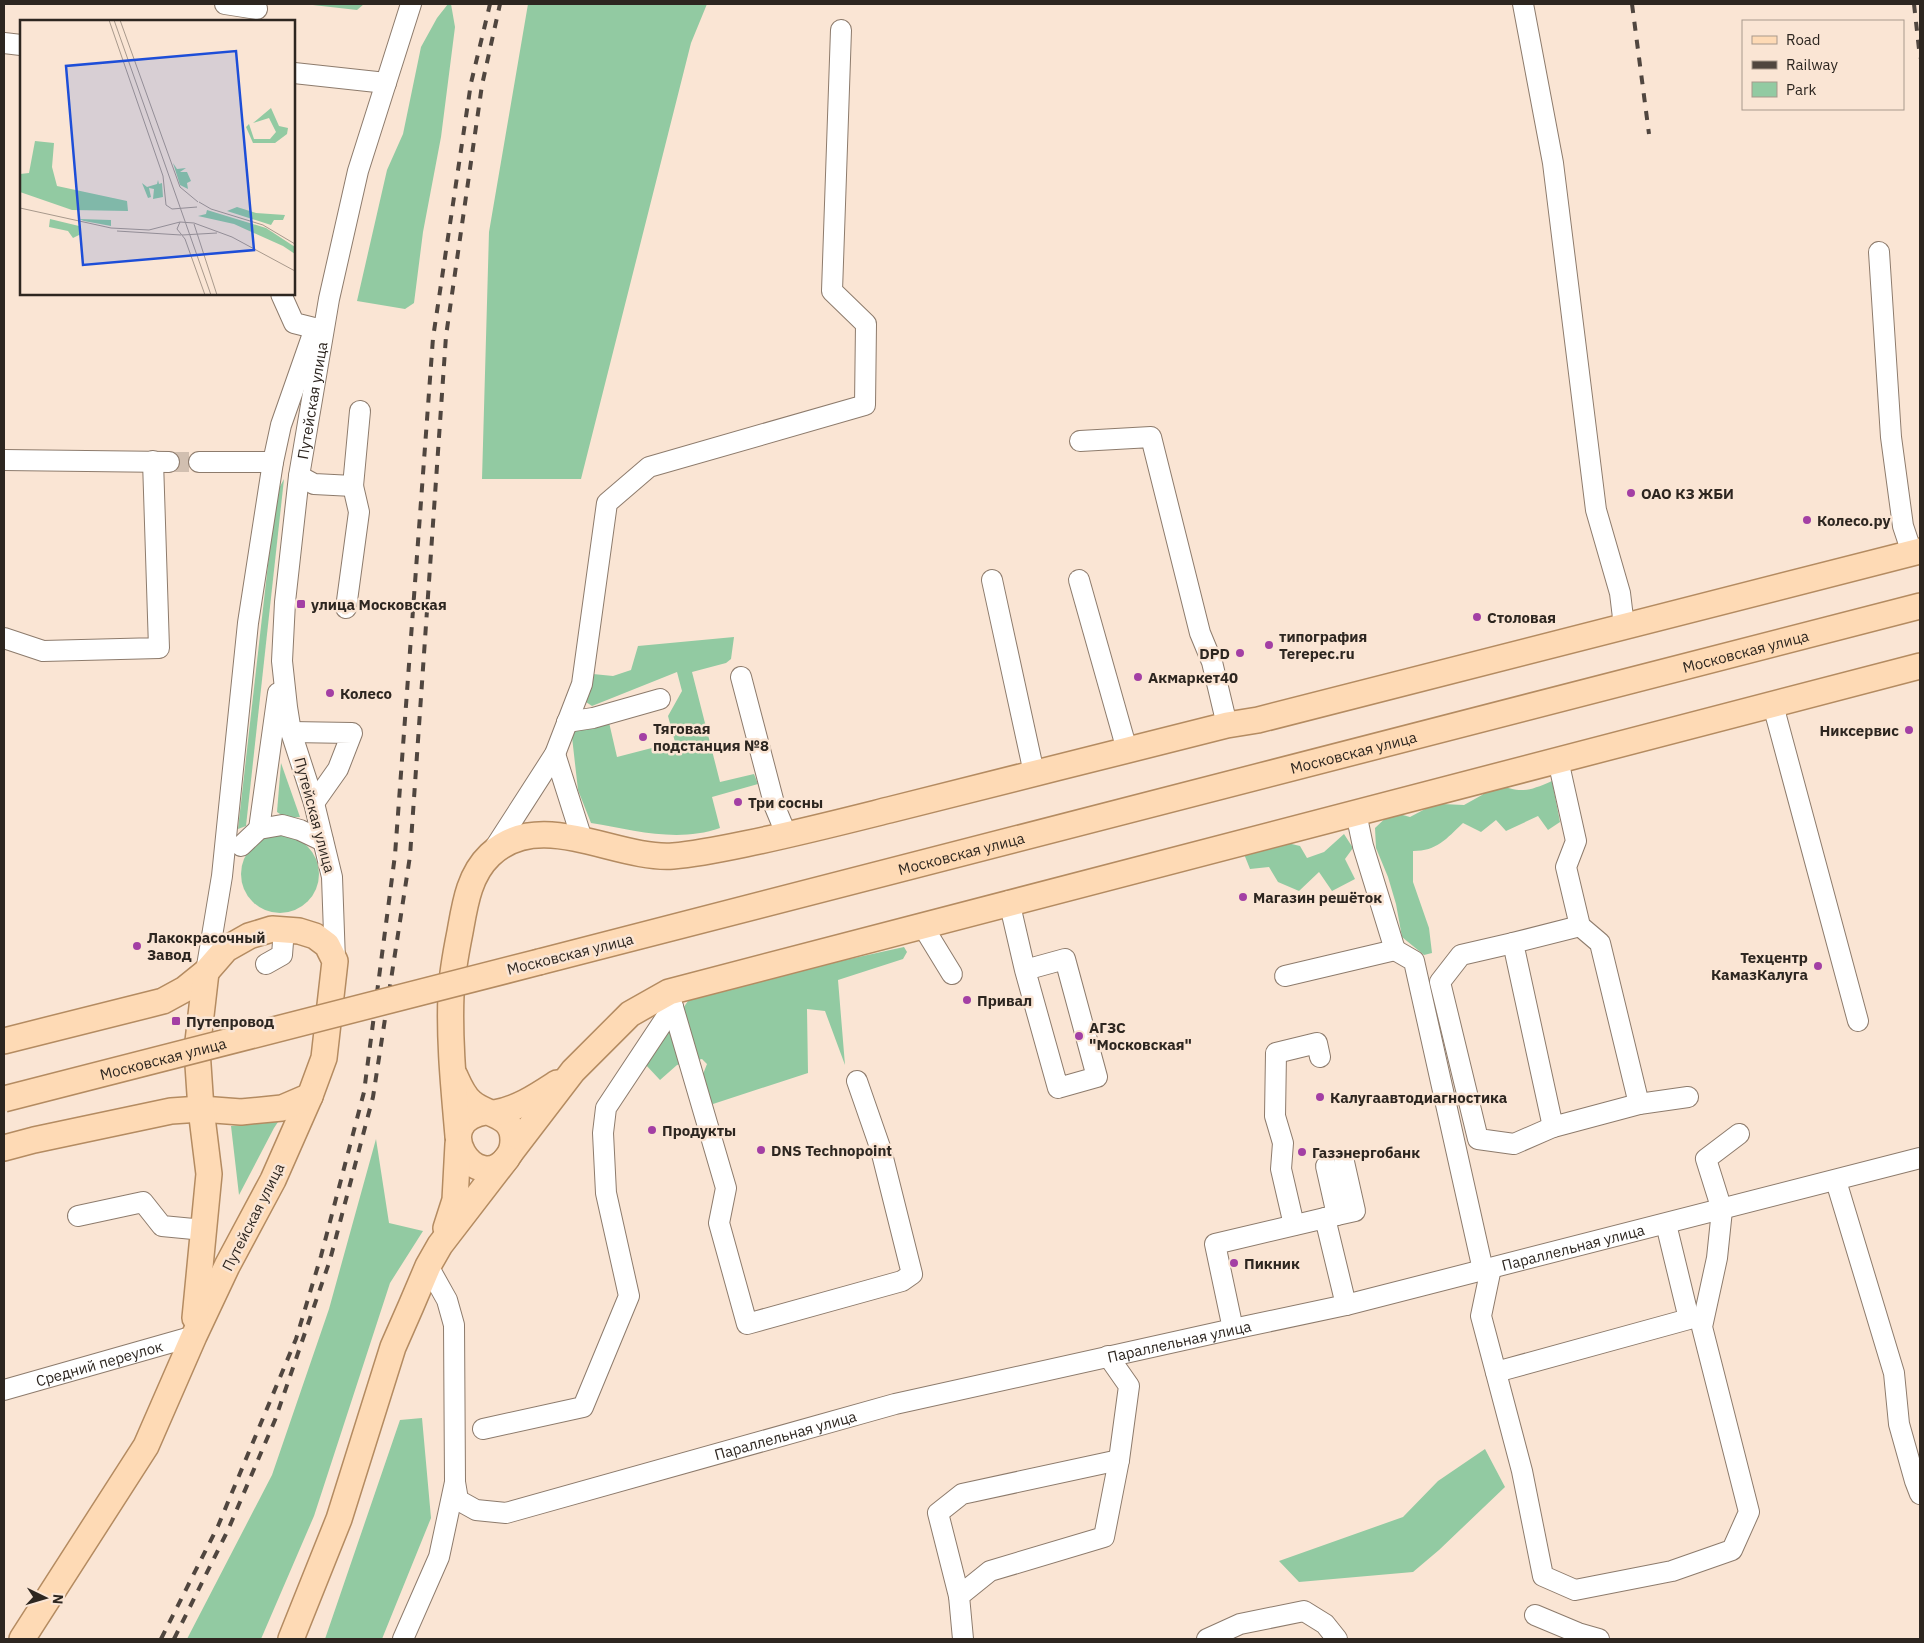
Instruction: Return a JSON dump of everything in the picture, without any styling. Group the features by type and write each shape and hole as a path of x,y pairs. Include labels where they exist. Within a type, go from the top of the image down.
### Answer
{"main road":[{"path":"291,1639 339,1519 393,1347 434,1255 455,1200 458,1140 452,1069 451,991 466,895 476,872 491,854 511,841 532,835 556,834 639,854 670,856 703,852 787,836 1227,725 1258,720 1916,552"},
{"name":"Московская улица","path":"4,1099 1920,606"},
{"path":"434,1255 573,1071 630,1014 670,1000 922,925 1356,814 1920,666"},
{"path":"4,1041 163,1001 186,989 206,972 226,949 249,936 272,929 284,929 315,936 327,945 335,961"},
{"name":"Путейская улица","path":"20,1638 146,1446 227,1266 273,1180 310,1096 324,1058 335,961"},
{"name":"Путейская улица","path":"194,1336 209,1174 201,1109 197,1050 206,972"},
{"path":"452,1069 461,1091 471,1102 490,1113 507,1122 511,1128 513,1144 509,1155 494,1167 478,1167 465,1158 458,1140 465,1122 478,1113 490,1113 510,1110 533,1099 573,1071"},
{"path":"4,1148 171,1111 201,1109 241,1112 282,1108 310,1096"}],"street":[{"path":"225,4 257,11"},
{"name":"Путейская улица","path":"335,961 332,877 314,803 291,732 286,707 282,661 285,602 299,476 329,299 358,171 411,4"},
{"path":"1523,4 1553,163 1596,510 1620,593 1624,626"},
{"path":"491,854 555,754 582,684 607,503 649,467 865,405 866,324 832,291 841,30"},
{"path":"4,43 20,45"},
{"path":"295,73 386,83"},
{"path":"1880,252 1891,437 1903,526 1916,552"},
{"path":"281,295 294,323 314,328"},
{"name":"Путейская улица","path":"206,972 222,876 248,623 272,462 281,425 314,328 329,299"},
{"path":"346,608 359,512 353,486 360,411"},
{"path":"1080,442 1151,437 1200,633 1212,662 1227,725"},
{"path":"4,460 161,462 159,648 43,651 4,638"},
{"path":"199,462 272,462"},
{"path":"299,476 314,484 353,486"},
{"path":"992,580 1034,773"},
{"path":"1079,580 1127,750"},
{"path":"259,829 282,661"},
{"path":"741,677 775,807 787,836"},
{"path":"568,722 594,718 660,700"},
{"path":"1773,705 1858,1021"},
{"path":"291,732 352,733 338,769 314,803"},
{"path":"555,754 582,839"},
{"path":"1558,760 1576,841 1566,867 1580,926 1600,942 1639,1104"},
{"path":"1356,814 1363,846 1395,950 1414,961 1487,1269 1481,1316 1522,1471 1543,1576 1575,1590 1672,1572 1732,1550 1749,1512 1702,1327 1717,1258 1722,1210 1706,1159 1739,1134"},
{"path":"241,846 259,829 282,825 323,840"},
{"path":"1009,902 1025,970 1058,1088 1097,1077 1065,959 1025,970"},
{"path":"922,925 952,974"},
{"path":"1580,926 1461,955 1440,982 1478,1138 1514,1144 1554,1127 1639,1104 1688,1097"},
{"path":"266,964 282,955 284,929"},
{"path":"1513,943 1554,1127"},
{"path":"1285,976 1395,950"},
{"path":"670,1000 726,1188 719,1223 746,1324 902,1281 912,1274 882,1150 857,1081"},
{"path":"484,1429 583,1407 629,1296 606,1194 603,1133 606,1108 670,1000"},
{"path":"1294,1225 1281,1169 1283,1143 1275,1116 1276,1054 1308,1055"},
{"name":"Параллельная улица","path":"455,1482 458,1500 476,1510 506,1513 895,1404 1233,1328 1346,1305 1920,1158"},
{"path":"1335,1164 1331,1217 1346,1305"},
{"path":"1836,1181 1894,1373 1899,1424 1920,1494"},
{"path":"78,1216 143,1202 162,1226 204,1230"},
{"path":"1233,1328 1215,1244 1331,1217"},
{"path":"1496,1372 1689,1320 1666,1224"},
{"path":"403,1639 439,1557 455,1482 454,1325 434,1255"},
{"name":"Средний переулок","path":"4,1390 194,1336"},
{"path":"959,1596 990,1571 1104,1537 1119,1460 1129,1386 1108,1356"},
{"path":"963,1639 959,1596 938,1513 962,1494 1119,1460"},
{"path":"1207,1639 1240,1624 1304,1611 1325,1624 1337,1639"},
{"path":"1535,1615 1578,1634 1599,1639"}],"green space":[{"path":"304,4 364,4 357,10"},
{"path":"448,4 451,4 455,27 441,137 423,232 414,303 405,309 357,301 387,170 403,134 421,47 437,18"},
{"path":"528,4 707,4 691,43 581,479 482,479 489,232"},
{"path":"284,479 246,826 238,829 276,494"},
{"path":"734,637 731,659 726,663 692,672 720,782 754,774 758,784 712,797 720,828 704,832 688,835 656,834 591,823 578,790 572,737 577,725 608,718 617,757 675,742 668,716 682,691 677,672 592,706 586,702 593,674 613,676 631,670 638,646"},
{"path":"281,763 300,817 286,818 277,812"},
{"path":"1552,781 1560,822 1548,830 1538,816 1506,831 1496,820 1481,832 1463,823 1441,843 1429,849 1413,851 1413,882 1429,928 1432,953 1424,955 1402,937 1396,904 1388,877 1376,848 1375,828 1392,812 1410,817 1427,808 1442,804 1464,805 1482,795 1496,784 1512,789 1524,790"},
{"path":"1344,834 1353,848 1345,859 1355,879 1332,891 1319,872 1299,891 1278,882 1269,867 1250,869 1244,854 1275,840 1300,846 1307,858 1324,852"},
{"path":"280,835 295,838 308,846 316,859 319,874 316,889 308,902 295,910 280,913 265,910 252,902 244,889 241,874 244,859 252,846 265,838"},
{"path":"904,947 907,952 903,959 838,980 845,1065 825,1011 807,1009 808,1073 713,1104 694,1097 707,1064 702,1059 677,1065 660,1080 645,1064 690,998 804,969"},
{"path":"278,1122 274,1128 239,1195 231,1126"},
{"path":"376,1139 389,1223 423,1231 390,1283 314,1516 261,1639 187,1639 272,1475 329,1309"},
{"path":"422,1418 431,1518 382,1639 325,1639 400,1420"},
{"path":"1485,1449 1505,1487 1413,1572 1299,1582 1279,1561 1403,1517 1438,1481"}],"tunnel":[{"path":"169,462 199,462"}],"railway":[{"path":"161,1639 218,1526 296,1339 321,1256 364,1092 395,855 433,338 471,83 490,4"},
{"path":"174,1639 228,1530 275,1420 330,1260 373,1097 410,856 446,336 482,85 500,4"},
{"path":"1632,4 1649,134"},
{"path":"1914,4 1920,58"}],"place":[{"name":"ОАО КЗ ЖБИ","path":"1631,493"},
{"name":"Колесо.ру","path":"1807,520"},
{"name":"улица Московская","path":"301,604"},
{"name":"Столовая","path":"1477,617"},
{"name":"типография Terepec.ru","path":"1269,645"},
{"name":"DPD","path":"1240,653"},
{"name":"Акмаркет40","path":"1138,677"},
{"name":"Колесо","path":"330,693"},
{"name":"Никсервис","path":"1909,730"},
{"name":"Тяговая подстанция №8","path":"643,737"},
{"name":"Три сосны","path":"738,802"},
{"name":"Магазин решёток","path":"1243,897"},
{"name":"Лакокрасочный Завод","path":"137,946"},
{"name":"Техцентр КамазКалуга","path":"1818,966"},
{"name":"Привал","path":"967,1000"},
{"name":"Путепровод","path":"176,1021"},
{"name":"АГЗС \"Московская\"","path":"1079,1036"},
{"name":"Калугаавтодиагностика","path":"1320,1097"},
{"name":"Продукты","path":"652,1130"},
{"name":"DNS Technopoint","path":"761,1150"},
{"name":"Газэнергобанк","path":"1302,1152"},
{"name":"Пикник","path":"1234,1263"}]}
